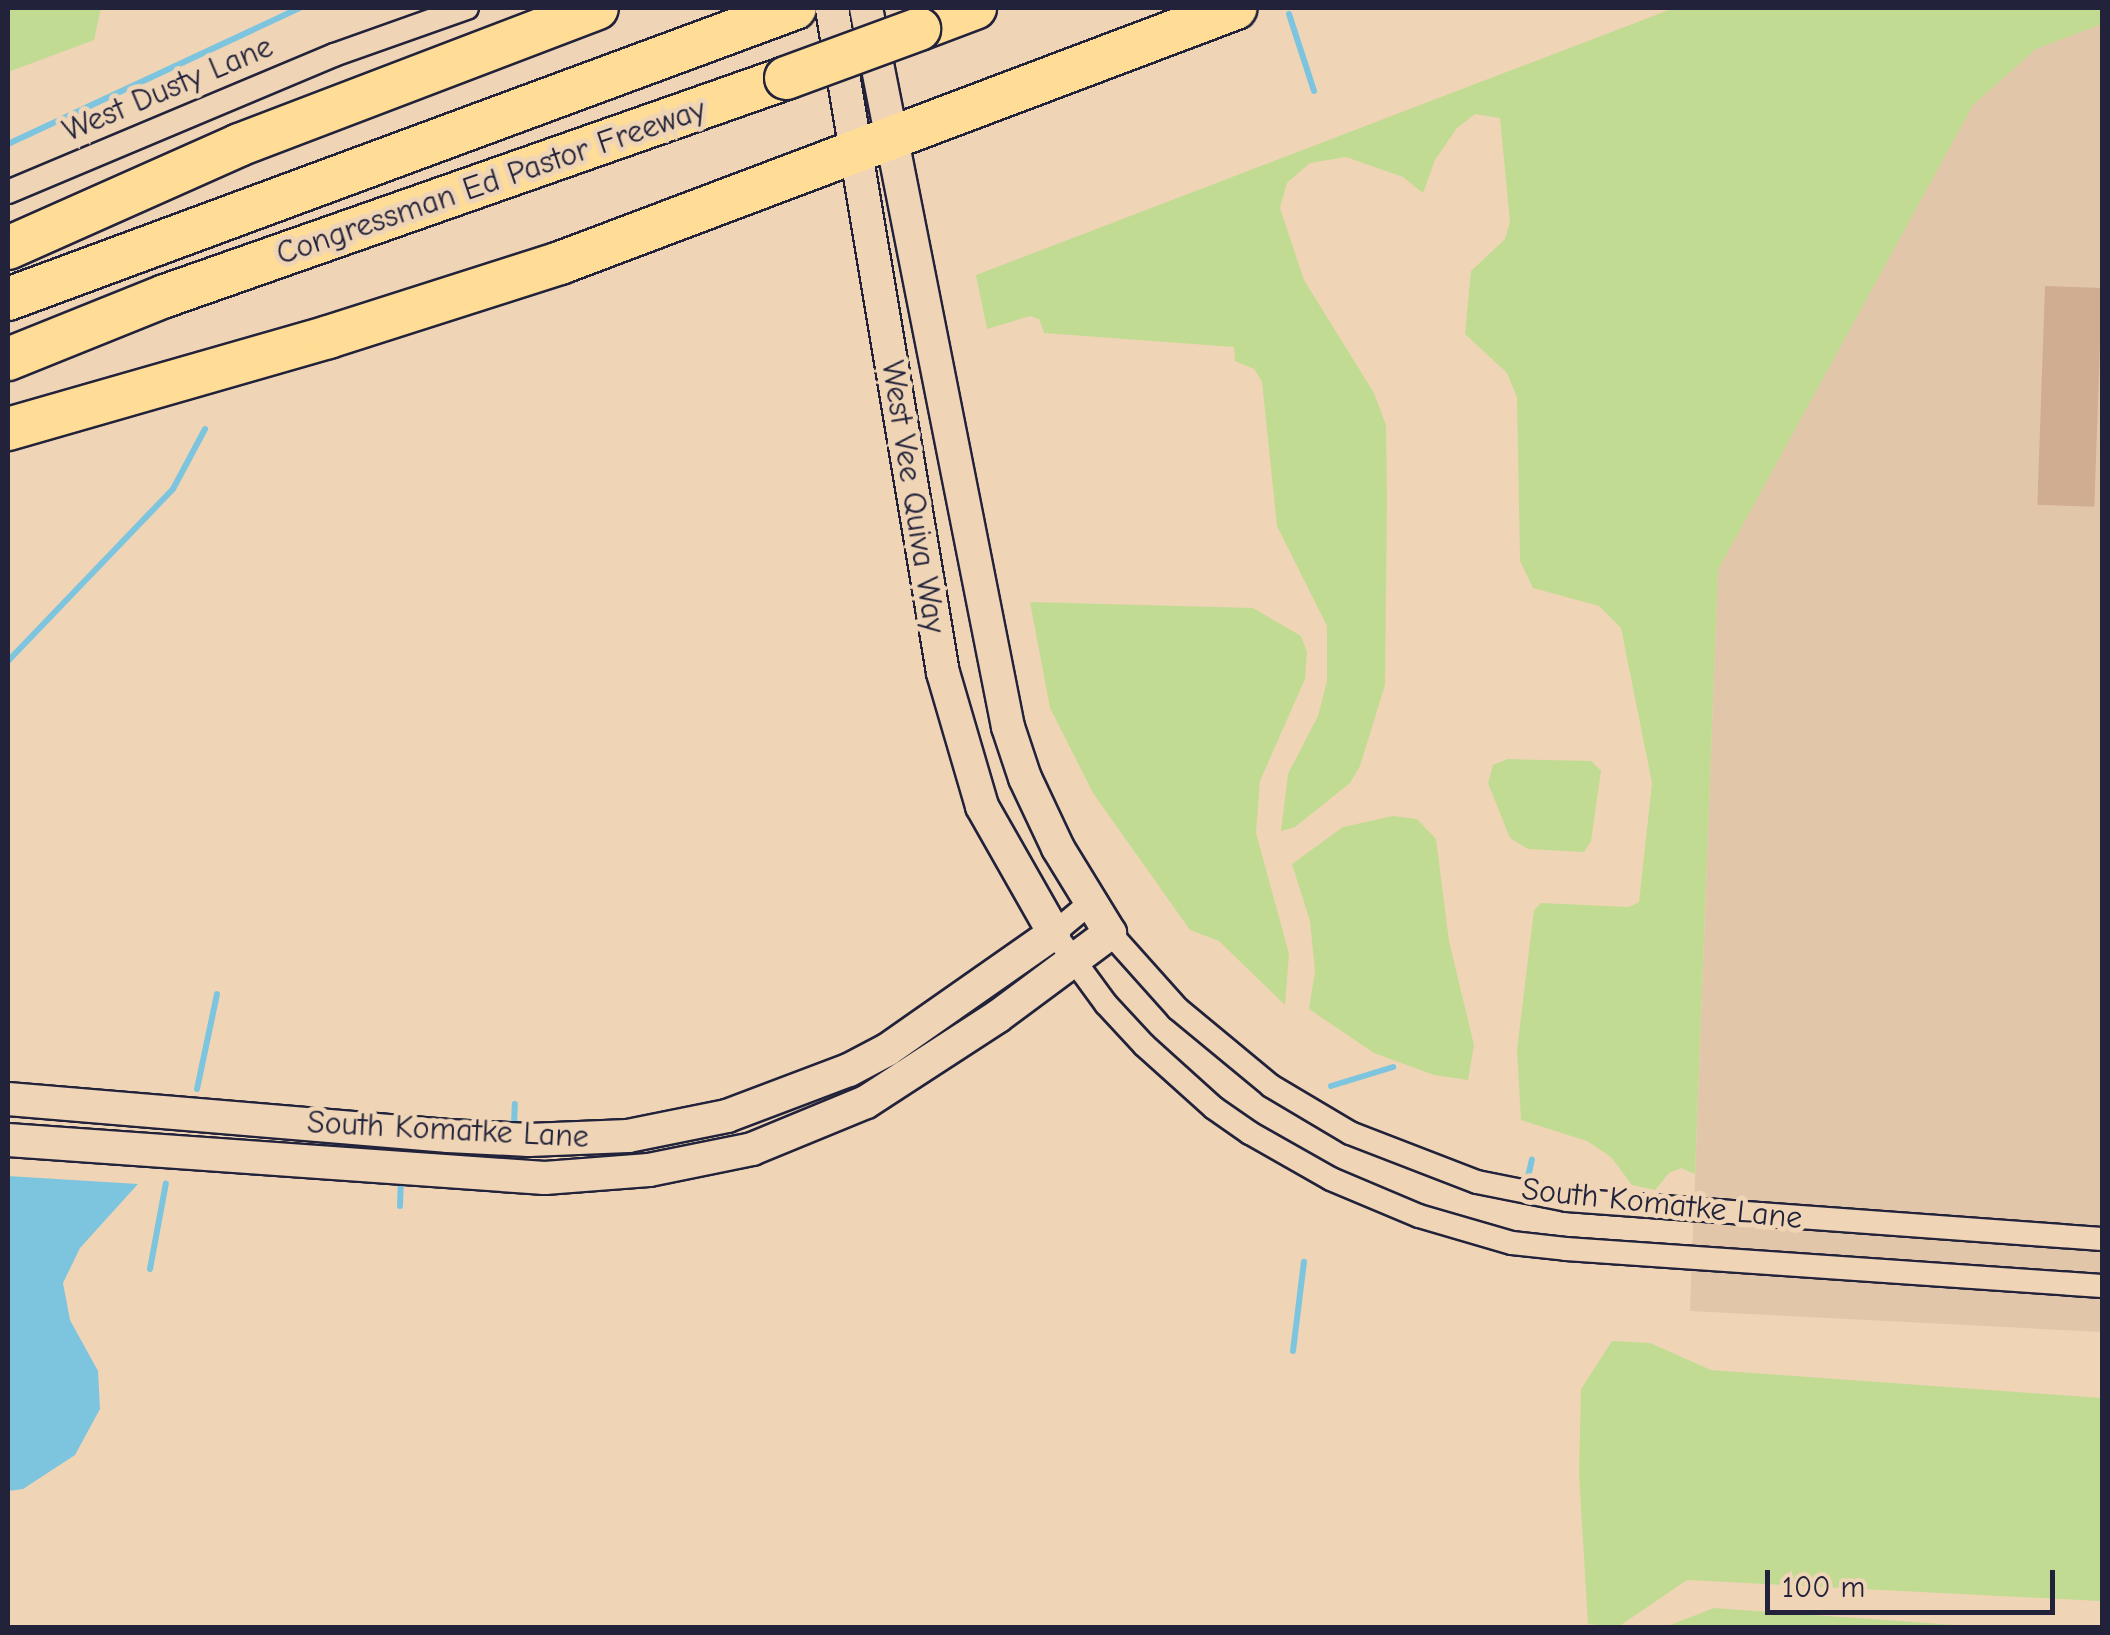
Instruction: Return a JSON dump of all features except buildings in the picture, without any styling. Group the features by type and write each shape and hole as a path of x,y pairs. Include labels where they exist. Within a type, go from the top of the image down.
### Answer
{"highway":[{"path":"8,248 238,145 596,8"},
{"name":"Congressman Ed Pastor Freeway","path":"8,359 165,296 975,8"},
{"path":"8,429 328,338 560,263 832,162 874,141 917,129 1236,8"},
{"name":"Congressman Ed Pastor Freeway","path":"8,299 786,11"}],"street":[{"name":"West Dusty Lane","path":"8,192 300,68 467,8"},
{"name":"West Vee Quiva Way","path":"832,8 874,141 1008,727 1041,814 1090,903"},
{"name":"West Vee Quiva Way","path":"866,8 874,141 943,673 982,806 1073,961"},
{"name":"South Komatke Lane","path":"8,1099 448,1136 577,1140 628,1136 728,1116 848,1070 887,1050 1054,933 1090,903 1110,933 1178,1010 1270,1086 1350,1133 1477,1182 1567,1200 2102,1239"},
{"path":"1073,961 1110,933"},
{"name":"South Komatke Lane","path":"8,1140 545,1178 648,1170 752,1149 866,1102 1073,961 1144,1045 1214,1108 1331,1179 1463,1230 1566,1250 2102,1286"}],"shaded area":[{"path":"2102,24 2102,1332 1690,1311 1718,570 1973,105 2036,49"}],"green space":[{"path":"8,8 101,8 94,40 8,72"},
{"path":"1674,8 2102,8 2102,24 2036,49 1973,105 1718,570 1695,1174 1681,1168 1669,1173 1655,1190 1632,1185 1611,1157 1587,1141 1521,1120 1517,1050 1534,910 1541,903 1629,907 1639,902 1652,783 1621,628 1599,606 1533,588 1520,561 1517,397 1507,373 1465,334 1471,271 1505,239 1510,222 1500,118 1475,114 1457,128 1435,160 1423,193 1403,177 1346,157 1310,163 1287,183 1280,208 1304,280 1374,393 1386,425 1387,500 1385,685 1360,766 1350,783 1295,827 1281,831 1288,774 1318,716 1327,681 1327,626 1277,526 1262,382 1254,369 1235,361 1234,347 1044,333 1039,319 1030,316 987,329 976,275"},
{"path":"1030,602 1253,608 1301,636 1307,652 1305,679 1260,781 1256,833 1289,954 1285,1005 1219,941 1190,930 1093,793 1050,708"},
{"path":"1508,759 1591,761 1601,771 1591,841 1584,852 1528,849 1510,838 1488,783 1493,765"},
{"path":"1393,816 1417,819 1436,839 1449,941 1474,1045 1468,1080 1434,1075 1374,1053 1309,1009 1315,971 1310,921 1292,864 1343,827"},
{"path":"1612,1341 1650,1343 1711,1370 2102,1398 2100,1601 1687,1580 1618,1627 1588,1624 1579,1474 1581,1389"},
{"path":"1714,1608 1984,1627 1665,1627"}],"water":[{"path":"8,1176 138,1184 80,1248 63,1283 70,1320 98,1371 100,1409 75,1455 23,1489 8,1491"}],"waterway":[{"path":"8,144 299,8"},
{"path":"1289,14 1314,91"},
{"path":"8,661 173,489 205,429"},
{"path":"197,1089 217,994"},
{"path":"1331,1086 1393,1067"},
{"path":"514,1127 515,1104"},
{"path":"1527,1181 1532,1160"},
{"path":"400,1206 401,1180"},
{"path":"150,1269 166,1183"},
{"path":"1293,1351 1304,1262"}]}
